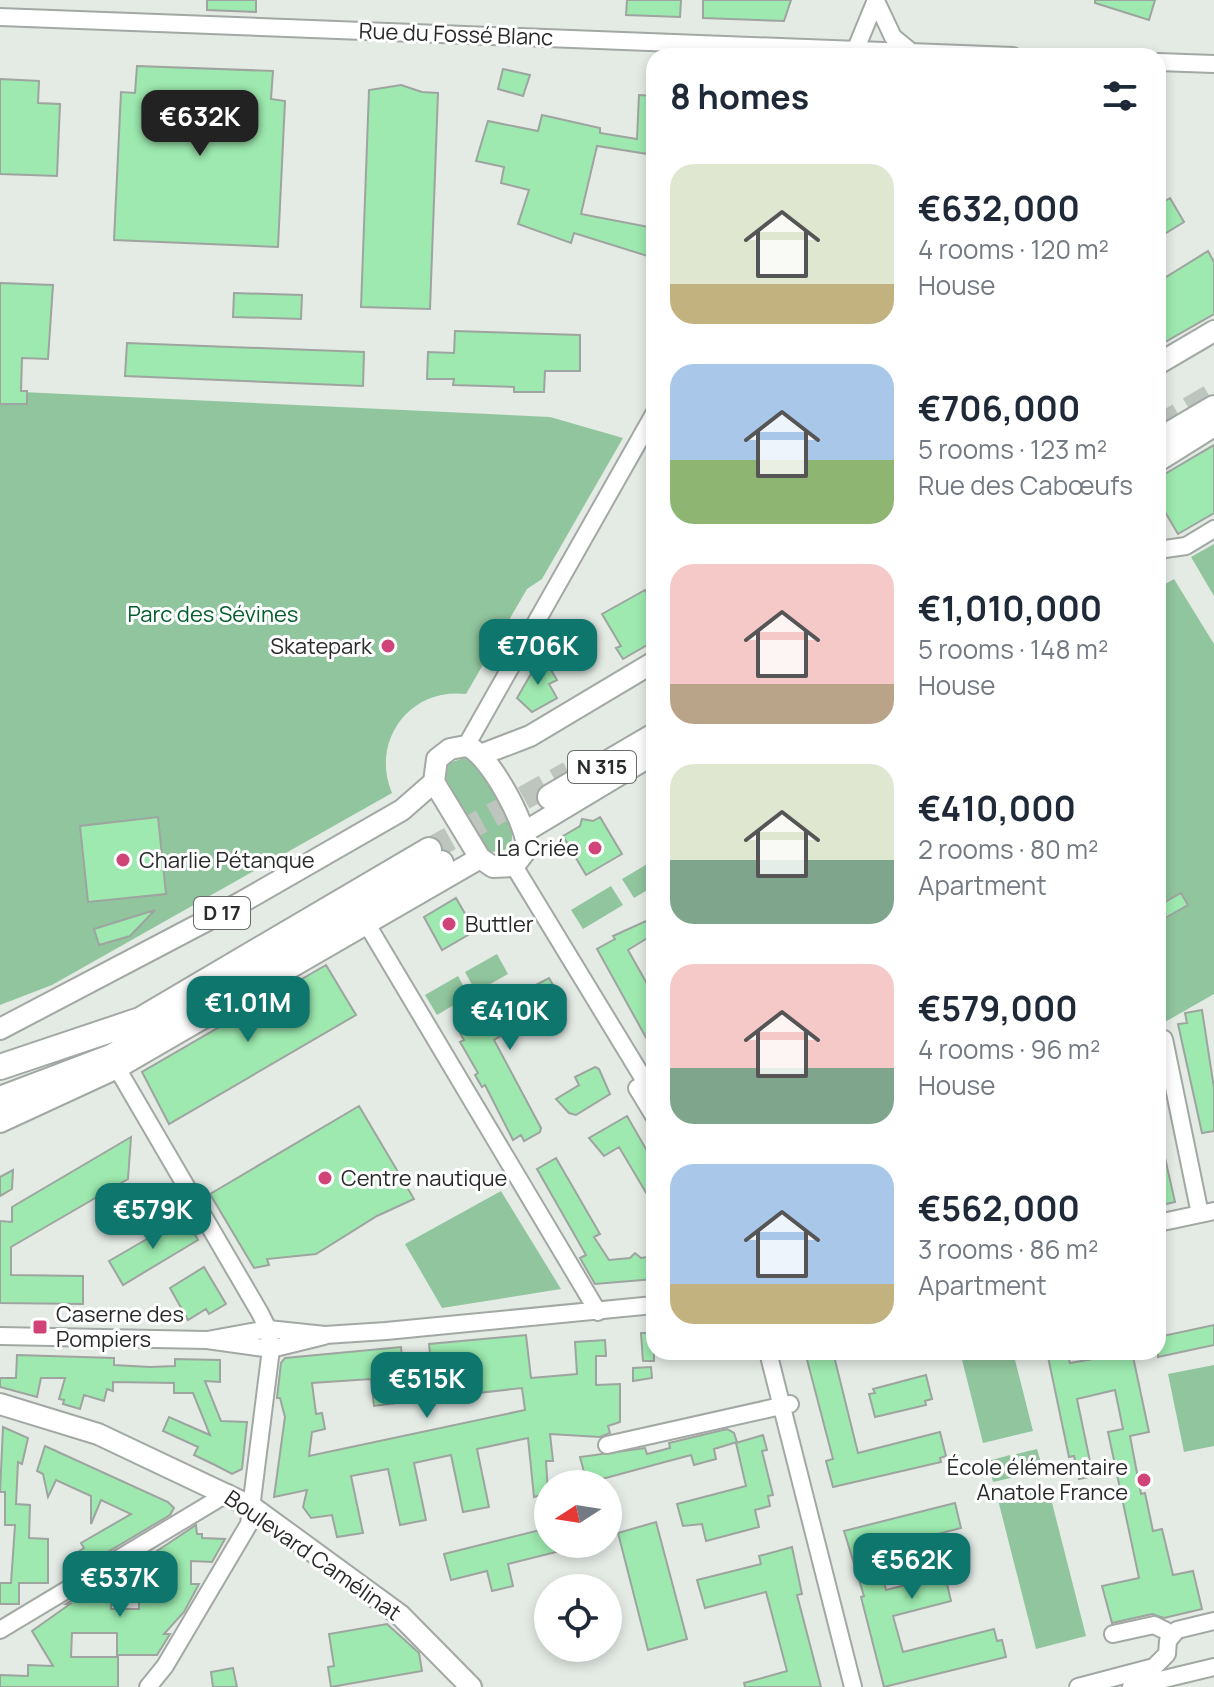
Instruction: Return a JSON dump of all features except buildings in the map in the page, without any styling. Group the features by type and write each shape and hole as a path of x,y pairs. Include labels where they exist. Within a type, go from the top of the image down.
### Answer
{"highway":[{"path":"1166,436 1214,408"},
{"name":"N 315","path":"550,797 646,741"},
{"path":"0,1067 140,1020 435,857 111,1057 0,1099"}],"main road":[{"path":"1166,359 1214,331"},
{"path":"1166,456 1214,426"},
{"name":"D 17","path":"0,1029 242,902 402,810 434,782 437,759 450,749 474,750 530,736 646,667"},
{"path":"434,782 480,858 493,867 514,866 527,849 526,831 474,750"},
{"path":"526,831 646,759"},
{"path":"0,1122 117,1068 368,926 480,858"},
{"name":"Boulevard Camélinat","path":"0,1404 98,1434 252,1507 400,1615 471,1687"}],"street":[{"path":"876,0 893,37 907,48"},
{"path":"856,48 876,0"},
{"name":"Rue du Fossé Blanc","path":"0,17 716,48"},
{"path":"1166,62 1214,64"},
{"path":"474,750 646,429"},
{"path":"1166,549 1186,546 1214,529"},
{"path":"514,866 563,950 573,958 646,1082"},
{"path":"368,926 598,1312"},
{"path":"563,950 565,963 646,1102"},
{"path":"1166,1047 1207,1212 1166,1221"},
{"path":"117,1068 268,1329 271,1349 249,1524 165,1666 148,1687"},
{"path":"0,1336 207,1340 271,1349 325,1335 646,1306"},
{"path":"207,1340 268,1329 325,1335"},
{"path":"771,1360 786,1404 861,1687"},
{"path":"778,1360 853,1687"},
{"path":"607,1445 786,1404"},
{"path":"0,1630 228,1493"},
{"path":"1113,1634 1154,1625 1172,1634 1214,1621"},
{"path":"1078,1687 1154,1667 1167,1654 1172,1634"},
{"path":"1167,1654 1172,1663 1189,1673"},
{"path":"1131,1687 1214,1667"}],"green space":[{"name":"Parc des Sévines","path":"0,391 550,417 623,438 542,579 527,589 466,694 446,694 428,699 400,721 386,755 392,793 52,985 0,1005"},
{"path":"1214,544 1214,596 1191,557"},
{"path":"1174,579 1214,644 1214,994 1166,1021 1166,584"},
{"path":"464,758 482,773 507,814 512,840 508,849 492,852 485,848 445,777 449,763"},
{"path":"646,865 646,891 634,898 622,879"},
{"path":"611,886 623,905 583,929 571,910"},
{"path":"497,954 508,974 476,992 465,972"},
{"path":"458,976 469,996 437,1015 425,995"},
{"path":"501,1191 561,1289 442,1308 405,1244"},
{"path":"962,1360 1015,1360 1033,1431 983,1443"},
{"path":"1214,1365 1214,1446 1184,1452 1168,1374"},
{"path":"1037,1449 1043,1470 1021,1475 1016,1454"},
{"path":"1010,1455 1015,1477 993,1482 988,1461"},
{"path":"1048,1487 1086,1636 1036,1649 998,1500"}],"tunnel":[{"path":"1166,422 1214,394"},
{"path":"429,850 569,773"}],"place":[{"name":"Skatepark","path":"388,646"},
{"name":"La Criée","path":"595,848"},
{"name":"Charlie Pétanque","path":"123,860"},
{"name":"Buttler","path":"449,924"},
{"name":"Centre nautique","path":"325,1178"},
{"name":"Caserne des Pompiers","path":"40,1327"},
{"name":"École élémentaire Anatole France","path":"1144,1480"}]}
